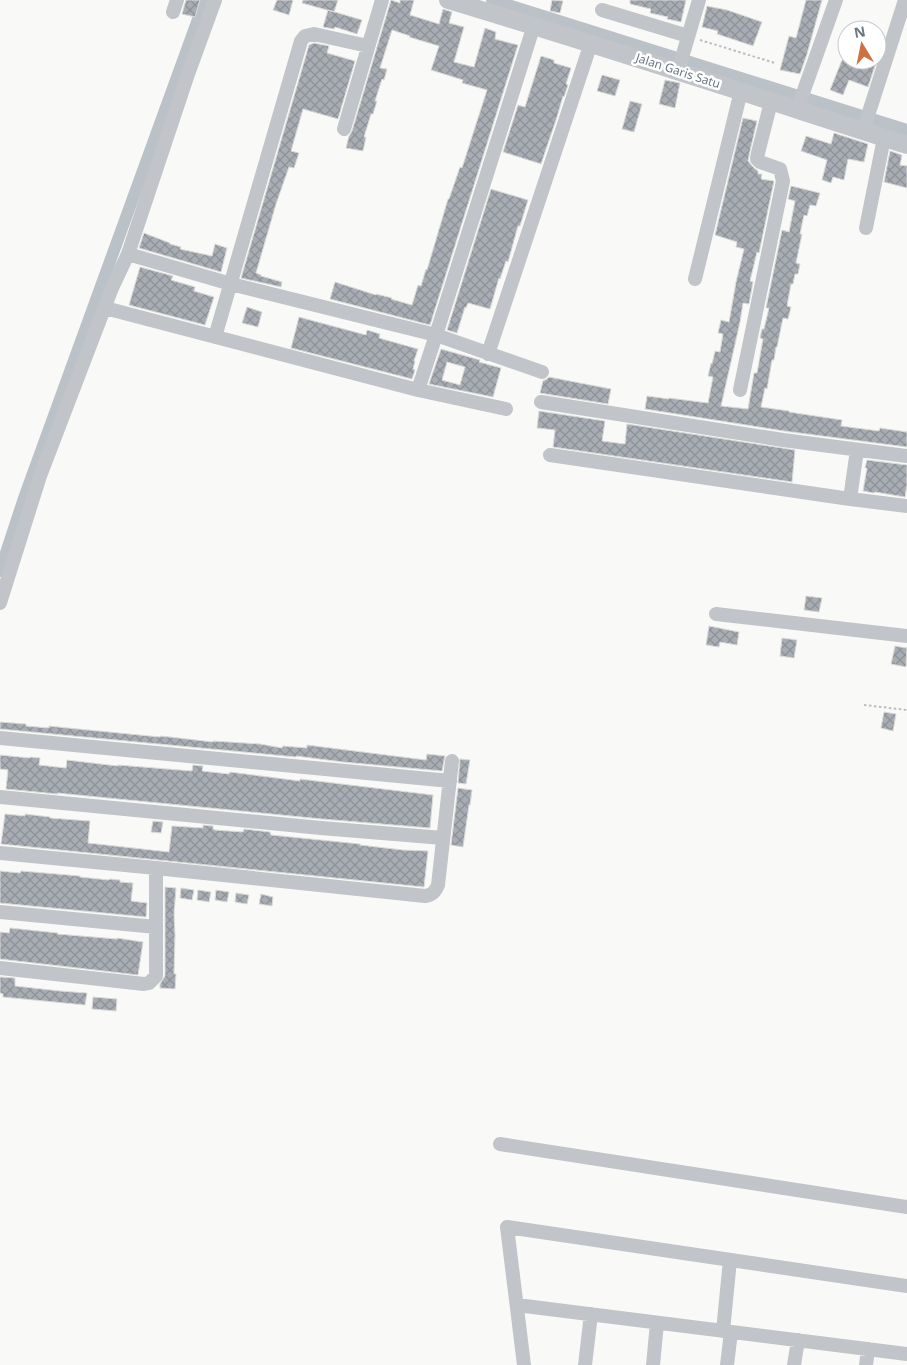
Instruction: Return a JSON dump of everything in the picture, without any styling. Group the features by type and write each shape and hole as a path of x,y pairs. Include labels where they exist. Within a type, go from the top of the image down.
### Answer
{"street":[{"path":"0,603 40,476 112,288 128,254 188,74 215,0"},
{"path":"344,129 382,0"},
{"name":"Jalan Garis Satu","path":"448,0 679,67 771,102 798,106 864,128 884,138 907,145"},
{"path":"679,67 699,0"},
{"path":"798,106 836,0"},
{"path":"864,128 905,0"},
{"path":"602,10 686,41"},
{"path":"418,390 534,25"},
{"path":"216,337 301,41 305,36 314,34 368,46"},
{"path":"488,354 591,43"},
{"path":"695,279 741,91"},
{"path":"740,390 783,180 780,169 760,162 757,159 771,102"},
{"path":"866,228 884,138"},
{"path":"128,254 231,284 436,335 542,372"},
{"path":"105,308 418,390 506,409"},
{"path":"541,402 783,440 907,456"},
{"path":"850,499 858,450"},
{"path":"550,455 907,506"},
{"path":"716,614 907,636"},
{"path":"0,738 450,781"},
{"path":"0,853 429,895 436,891 438,885 452,762"},
{"path":"0,797 444,838"},
{"path":"0,968 149,983 156,976 156,868"},
{"path":"0,912 156,927"},
{"path":"500,1144 907,1208"},
{"path":"524,1365 507,1228 907,1286"},
{"path":"727,1365 730,1260"},
{"path":"517,1305 907,1354"},
{"path":"585,1365 591,1314"},
{"path":"653,1365 657,1323"},
{"path":"794,1365 798,1340"},
{"path":"866,1365 868,1349"}],"path":[{"path":"686,41 774,63"},
{"path":"864,705 907,710"}],"building":[{"path":"186,0 200,0 195,17 182,14"},
{"path":"277,0 293,0 289,15 273,10"},
{"path":"303,0 338,0 334,12 302,3"},
{"path":"391,0 400,3 400,0 414,0 410,15 439,24 443,9 452,12 449,23 464,27 454,62 474,67 485,28 496,32 495,39 518,45 430,325 330,299 335,282 412,305 418,285 421,286 427,270 448,199 460,167 462,168 487,90 462,83 463,80 431,70 439,46 392,30 380,68 387,69 384,80 382,79 373,114 371,114 364,137 366,137 363,151 346,148"},
{"path":"552,0 563,1 560,13 550,11"},
{"path":"630,0 686,0 681,22 650,13 651,9 630,4"},
{"path":"806,0 822,0 800,74 780,70 789,36 796,38"},
{"path":"707,6 727,10 762,22 753,46 717,34 718,31 702,27"},
{"path":"328,10 362,20 357,34 335,27 334,29 323,27"},
{"path":"314,43 329,46 327,53 355,61 338,119 303,109 291,151 299,153 294,168 289,167 256,273 282,282 281,287 241,278 309,45"},
{"path":"541,56 554,60 554,63 571,68 566,84 568,85 541,164 503,152 518,105 525,107"},
{"path":"838,70 874,70 868,87 849,80 843,95 830,90"},
{"path":"602,75 620,80 615,96 597,91"},
{"path":"665,80 680,83 675,108 659,104"},
{"path":"630,101 642,104 634,132 622,129"},
{"path":"743,118 757,121 748,161 758,171 758,174 762,174 761,179 774,181 759,253 757,252 750,281 753,282 749,304 743,303 721,406 748,409 754,373 757,373 763,339 760,338 769,308 766,308 782,230 789,232 795,201 788,199 791,186 820,193 816,206 810,205 807,216 804,215 796,263 800,264 798,274 795,274 793,284 791,284 787,306 791,307 788,319 783,318 767,389 765,388 761,407 842,420 841,426 879,431 880,428 907,432 907,447 784,431 645,409 647,396 708,403 713,377 708,376 715,351 720,352 723,334 718,333 721,320 729,322 744,249 736,247 737,242 715,235"},
{"path":"834,133 868,144 864,162 848,159 844,180 833,177 831,183 822,180 827,160 801,151 806,136 831,144"},
{"path":"890,151 902,155 900,165 907,166 907,188 884,182"},
{"path":"491,189 528,200 520,226 518,226 508,262 506,261 499,278 490,309 468,303 457,333 447,330"},
{"path":"144,233 181,247 180,249 212,256 215,244 227,248 221,272 139,248"},
{"path":"140,267 173,276 171,280 195,287 194,291 214,297 205,325 129,305"},
{"path":"247,307 262,312 258,327 242,323"},
{"path":"299,317 366,335 367,330 380,334 379,338 418,349 414,361 413,369 415,370 412,379 291,348"},
{"path":"441,349 501,368 493,397 429,384","holes":["447,362 465,367 460,385 442,380"]},
{"path":"549,377 611,389 608,404 540,393 543,381"},
{"path":"539,411 605,421 602,441 625,444 627,424 795,450 792,482 553,447 555,430 537,428"},
{"path":"867,460 907,465 905,497 863,491"},
{"path":"806,596 822,598 819,612 804,610"},
{"path":"709,626 739,632 737,645 720,642 719,647 706,645"},
{"path":"782,638 797,640 794,658 780,656"},
{"path":"895,646 907,648 906,667 891,664"},
{"path":"884,712 896,714 893,731 881,728"},
{"path":"0,722 26,724 26,726 49,728 49,726 213,742 260,744 282,748 283,746 307,748 307,745 426,760 427,754 445,756 442,771 0,729"},
{"path":"0,755 40,758 39,765 66,768 67,760 118,766 192,771 193,765 203,766 202,771 229,774 230,772 300,781 300,779 433,795 430,828 6,789 8,770 0,769"},
{"path":"460,759 470,760 466,784 458,783"},
{"path":"458,788 472,790 463,847 451,845"},
{"path":"5,814 25,816 25,814 90,821 88,843 169,852 172,826 203,828 203,825 213,826 215,830 243,832 244,829 270,832 271,835 403,850 428,851 424,887 1,844"},
{"path":"153,821 163,822 161,833 151,832"},
{"path":"0,871 80,876 133,883 131,901 147,903 146,917 0,903"},
{"path":"165,887 176,888 174,914 175,989 160,988 160,984 165,976"},
{"path":"181,888 194,890 192,900 180,898"},
{"path":"198,890 211,892 209,902 197,900"},
{"path":"216,890 229,892 227,902 215,900"},
{"path":"236,893 249,895 247,904 235,902"},
{"path":"261,894 273,897 272,906 259,904"},
{"path":"10,928 143,942 138,975 0,959 0,932 9,933"},
{"path":"0,977 15,978 15,986 87,993 85,1005 3,997 3,994 0,993"},
{"path":"93,997 117,999 116,1011 92,1009"}],"waterway":[{"path":"0,571 24,498 205,0"},
{"path":"492,0 907,130"}]}
